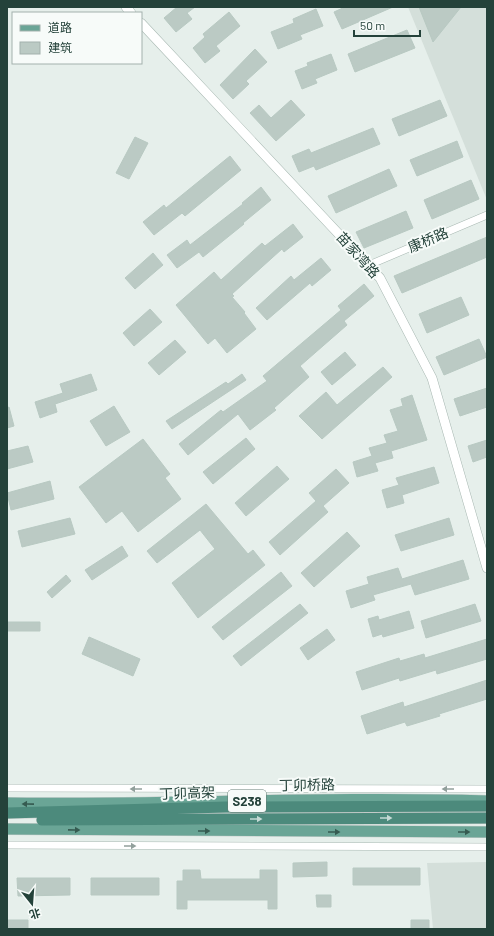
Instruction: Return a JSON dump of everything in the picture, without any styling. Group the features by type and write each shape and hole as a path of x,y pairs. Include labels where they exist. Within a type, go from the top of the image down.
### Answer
{"highway":[{"name":"丁卯高架","path":"7,813 226,807 487,806"},
{"name":"丁卯高架","path":"7,820 487,818"}],"main road":[{"name":"丁卯桥路","path":"7,803 78,804 407,799 487,801"},
{"name":"S238","path":"7,829 487,832"}],"street":[{"name":"苗家湾路","path":"142,24 380,278 432,378 487,568"},
{"name":"康桥路","path":"368,266 487,215"},
{"path":"7,788 487,789"},
{"path":"7,845 487,847"}],"shaded area":[{"path":"408,7 487,7 487,200"},
{"path":"487,862 487,929 433,929 427,863"}],"building":[{"path":"177,7 195,7 187,13 192,19 176,32 164,18"},
{"path":"345,7 393,7 342,29 334,12"},
{"path":"419,7 461,7 433,42"},
{"path":"316,9 323,26 300,35 302,39 278,49 271,32 294,23 293,19"},
{"path":"229,12 240,26 216,46 220,51 205,63 193,48 205,37 203,34"},
{"path":"407,30 415,48 355,72 348,54"},
{"path":"255,49 267,62 246,81 249,84 233,99 220,85"},
{"path":"331,54 337,70 315,79 317,83 302,89 295,71 308,66 307,63"},
{"path":"291,100 305,115 276,141 250,113 259,105 271,118"},
{"path":"440,100 447,116 399,136 392,119"},
{"path":"373,128 380,144 316,170 314,166 299,172 292,156 309,149 311,153"},
{"path":"135,137 148,143 129,179 116,173"},
{"path":"457,141 463,157 417,176 410,160"},
{"path":"230,156 241,170 185,216 182,213 154,235 143,222 164,205 166,208"},
{"path":"389,169 397,186 336,213 328,196"},
{"path":"471,180 479,199 432,219 424,200"},
{"path":"261,187 271,200 203,257 199,252 177,268 167,255 187,240 190,245 243,204 242,203"},
{"path":"406,211 413,228 364,248 356,232"},
{"path":"293,224 303,237 284,252 282,249 232,294 234,296 232,297 245,312 244,313 256,329 227,353 215,338 208,344 176,305 214,272 221,280 262,243 265,246"},
{"path":"487,237 487,257 402,293 394,276"},
{"path":"153,253 163,265 135,289 125,278"},
{"path":"321,258 331,270 312,286 310,283 267,320 256,308 291,276 294,280"},
{"path":"364,284 374,296 344,321 347,325 300,366 309,377 274,408 276,410 250,430 238,414 188,455 179,444 221,410 223,412 267,381 263,376 341,310 338,306"},
{"path":"461,297 469,315 427,333 419,314"},
{"path":"150,309 162,322 134,346 123,333"},
{"path":"479,339 487,357 444,375 436,357"},
{"path":"175,340 186,352 159,375 148,363"},
{"path":"345,352 356,365 332,385 321,372"},
{"path":"383,367 392,377 322,439 299,416 326,392 337,405"},
{"path":"91,374 97,390 55,404 57,412 40,418 35,402 63,393 60,384"},
{"path":"242,374 246,380 172,429 166,421 226,382 228,384"},
{"path":"487,388 487,407 460,416 454,399"},
{"path":"412,395 427,440 391,451 393,458 375,463 378,471 357,477 353,462 372,456 369,448 387,443 384,435 398,431 390,410 403,406 401,399"},
{"path":"114,406 130,432 106,446 90,421"},
{"path":"9,407 14,426 7,428 7,408"},
{"path":"246,438 255,449 213,484 203,472"},
{"path":"143,439 170,474 165,478 181,499 138,532 122,511 106,523 79,487"},
{"path":"487,440 487,457 473,462 468,446"},
{"path":"28,446 33,462 7,469 7,451"},
{"path":"277,466 289,479 246,516 235,503"},
{"path":"434,467 439,483 402,495 404,503 387,508 382,490 399,485 396,478"},
{"path":"336,469 349,483 323,506 328,512 280,555 269,542 316,501 309,493"},
{"path":"50,481 54,499 11,510 7,493"},
{"path":"206,504 248,554 253,550 265,565 198,618 172,583 215,549 200,530 157,563 147,551"},
{"path":"70,518 75,534 22,547 18,531"},
{"path":"449,518 454,535 401,551 395,535"},
{"path":"347,532 360,546 314,587 301,573"},
{"path":"122,546 128,556 92,580 85,570"},
{"path":"463,560 469,579 415,595 411,584 373,595 375,600 351,608 346,591 369,584 367,577 398,568 402,579"},
{"path":"281,572 292,586 223,640 212,627"},
{"path":"66,575 71,581 52,598 47,592"},
{"path":"300,604 308,613 241,666 233,656"},
{"path":"475,604 481,621 426,638 421,621"},
{"path":"409,611 414,628 383,637 382,634 373,637 368,619 378,616 379,620"},
{"path":"7,622 40,622 40,631 7,631"},
{"path":"327,629 335,640 308,660 300,648"},
{"path":"89,637 140,659 133,676 82,654"},
{"path":"487,639 487,659 437,674 436,670 400,681 399,678 362,690 356,672 399,658 400,661 424,654 425,658"},
{"path":"487,680 487,699 407,726 405,722 367,734 361,716 403,702 404,707"},
{"path":"327,862 327,876 293,877 293,863"},
{"path":"353,868 420,868 420,885 353,885"},
{"path":"183,870 200,870 201,879 260,879 260,870 277,870 277,909 268,909 268,900 187,900 187,909 177,909 177,881 183,881"},
{"path":"17,878 70,878 70,895 18,896"},
{"path":"91,878 159,878 159,895 91,895"},
{"path":"316,895 331,895 331,907 317,907"},
{"path":"7,920 28,920 28,929 7,929"},
{"path":"411,920 429,920 429,929 411,929"}]}
